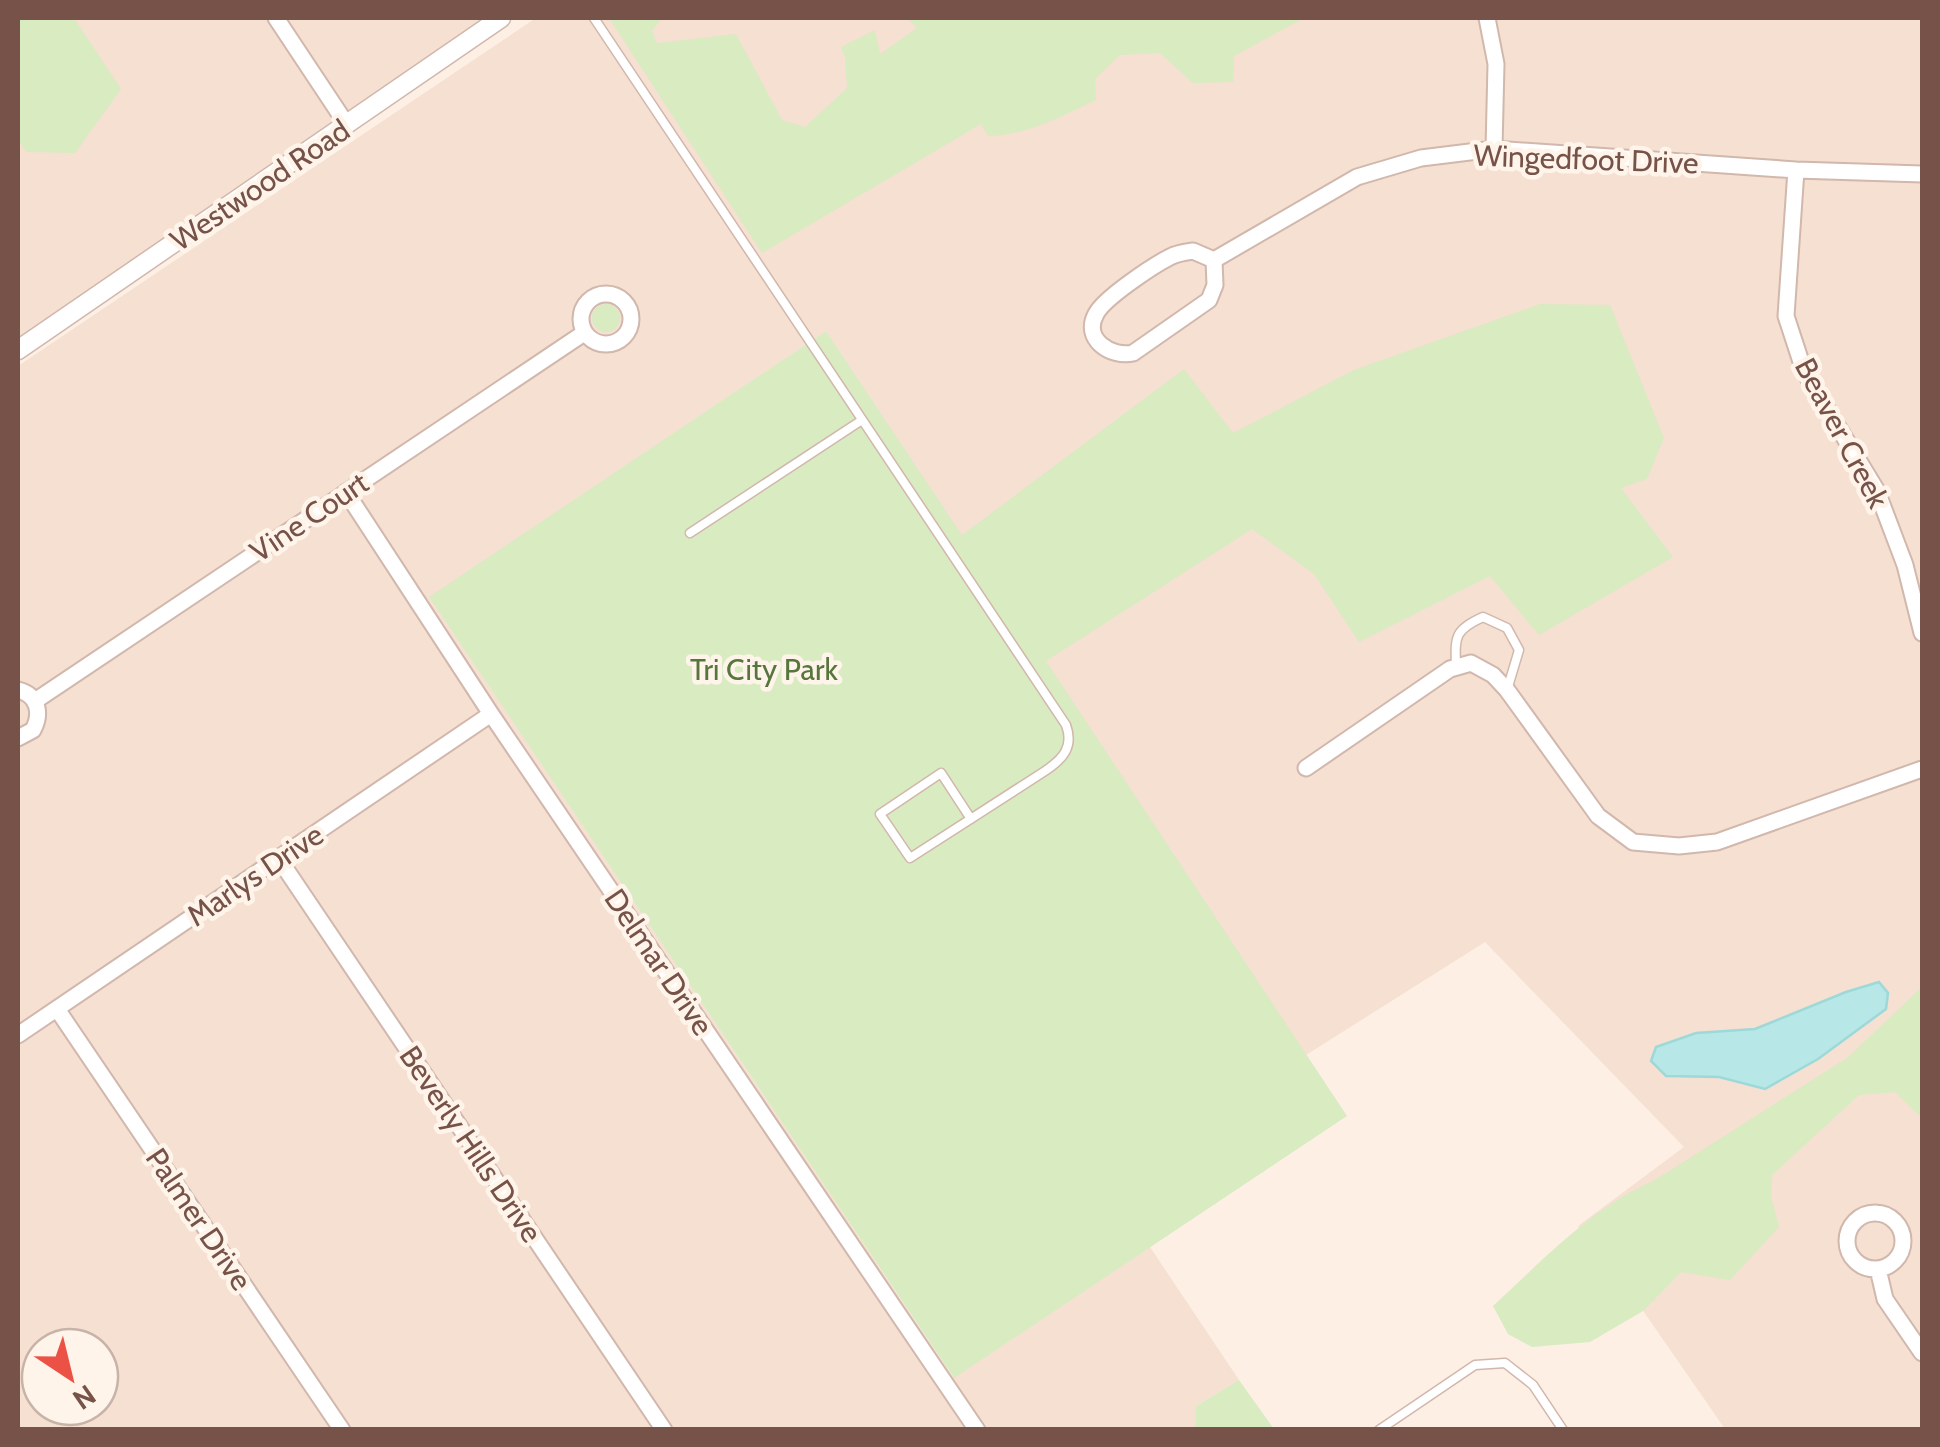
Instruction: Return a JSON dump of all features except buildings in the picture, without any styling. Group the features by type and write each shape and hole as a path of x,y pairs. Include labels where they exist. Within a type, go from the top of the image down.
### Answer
{"street":[{"path":"276,18 347,125"},
{"name":"Westwood Road","path":"18,350 501,18"},
{"path":"1487,18 1496,64 1494,150"},
{"name":"Wingedfoot Drive","path":"1214,260 1358,177 1421,158 1494,150 1796,170 1922,174"},
{"name":"Beaver Creek","path":"1796,170 1786,316 1804,370 1877,491 1905,565 1922,632"},
{"path":"1193,251 1214,260 1215,284 1209,300 1134,352 1120,356 1098,342 1092,327 1097,312 1110,299 1171,256 1193,251"},
{"name":"Vine Court","path":"35,702 584,333"},
{"name":"Delmar Drive","path":"346,492 491,714 977,1430"},
{"path":"1306,768 1456,667 1471,663 1493,675 1507,690 1598,816 1634,842 1679,846 1718,842 1922,769"},
{"path":"18,690 27,692 35,702 37,722 33,730 18,738"},
{"name":"Marlys Drive","path":"18,1035 491,714"},
{"name":"Beverly Hills Drive","path":"278,859 664,1430"},
{"name":"Palmer Drive","path":"57,1009 342,1430"},
{"path":"1878,1269 1886,1299 1922,1353"}],"lane":[{"path":"594,18 1066,725 1070,737 1065,754 1055,764 910,858 880,814 942,773 971,818"},
{"path":"690,533 862,420"},
{"path":"1456,667 1455,640 1464,625 1483,616 1507,628 1519,650 1507,690"},
{"path":"1379,1430 1475,1365 1505,1363 1533,1385 1563,1430"}],"shaded area":[{"path":"18,18 493,18 18,342"},
{"path":"536,18 1922,18 1922,1429 1725,1429 1619,1276 1578,1226 1684,1147 1485,942 1306,1055 826,331 430,598 953,1377 1150,1247 1239,1380 1196,1406 1195,1430 18,1430 18,366"}],"green space":[{"path":"18,18 74,18 121,89 75,153 26,152 18,139"},
{"path":"609,18 662,18 652,31 657,43 736,34 782,120 805,127 847,88 841,47 875,30 880,54 917,28 907,18 1304,18 1234,56 1233,82 1193,83 1160,53 1120,55 1095,79 1096,100 1017,132 988,136 981,124 762,253"},
{"path":"606,304 616,308 620,318 616,328 606,332 596,328 592,318 596,308"},
{"name":"Tri City Park","path":"1540,304 1610,305 1664,438 1647,479 1621,488 1673,557 1539,635 1490,576 1359,642 1314,574 1252,529 1046,661 1347,1116 954,1378 429,597 826,331 962,535 1184,369 1233,433 1354,370"},
{"path":"1922,987 1922,1118 1895,1092 1859,1095 1772,1175 1771,1196 1779,1227 1730,1280 1681,1272 1643,1311 1590,1342 1532,1347 1508,1334 1493,1306 1569,1236 1610,1205 1847,1058"},
{"path":"1239,1380 1274,1429 1195,1429 1196,1406"}],"water":[{"path":"1879,982 1888,993 1886,1009 1818,1059 1765,1089 1719,1077 1666,1076 1651,1061 1656,1047 1696,1033 1755,1029"}]}
